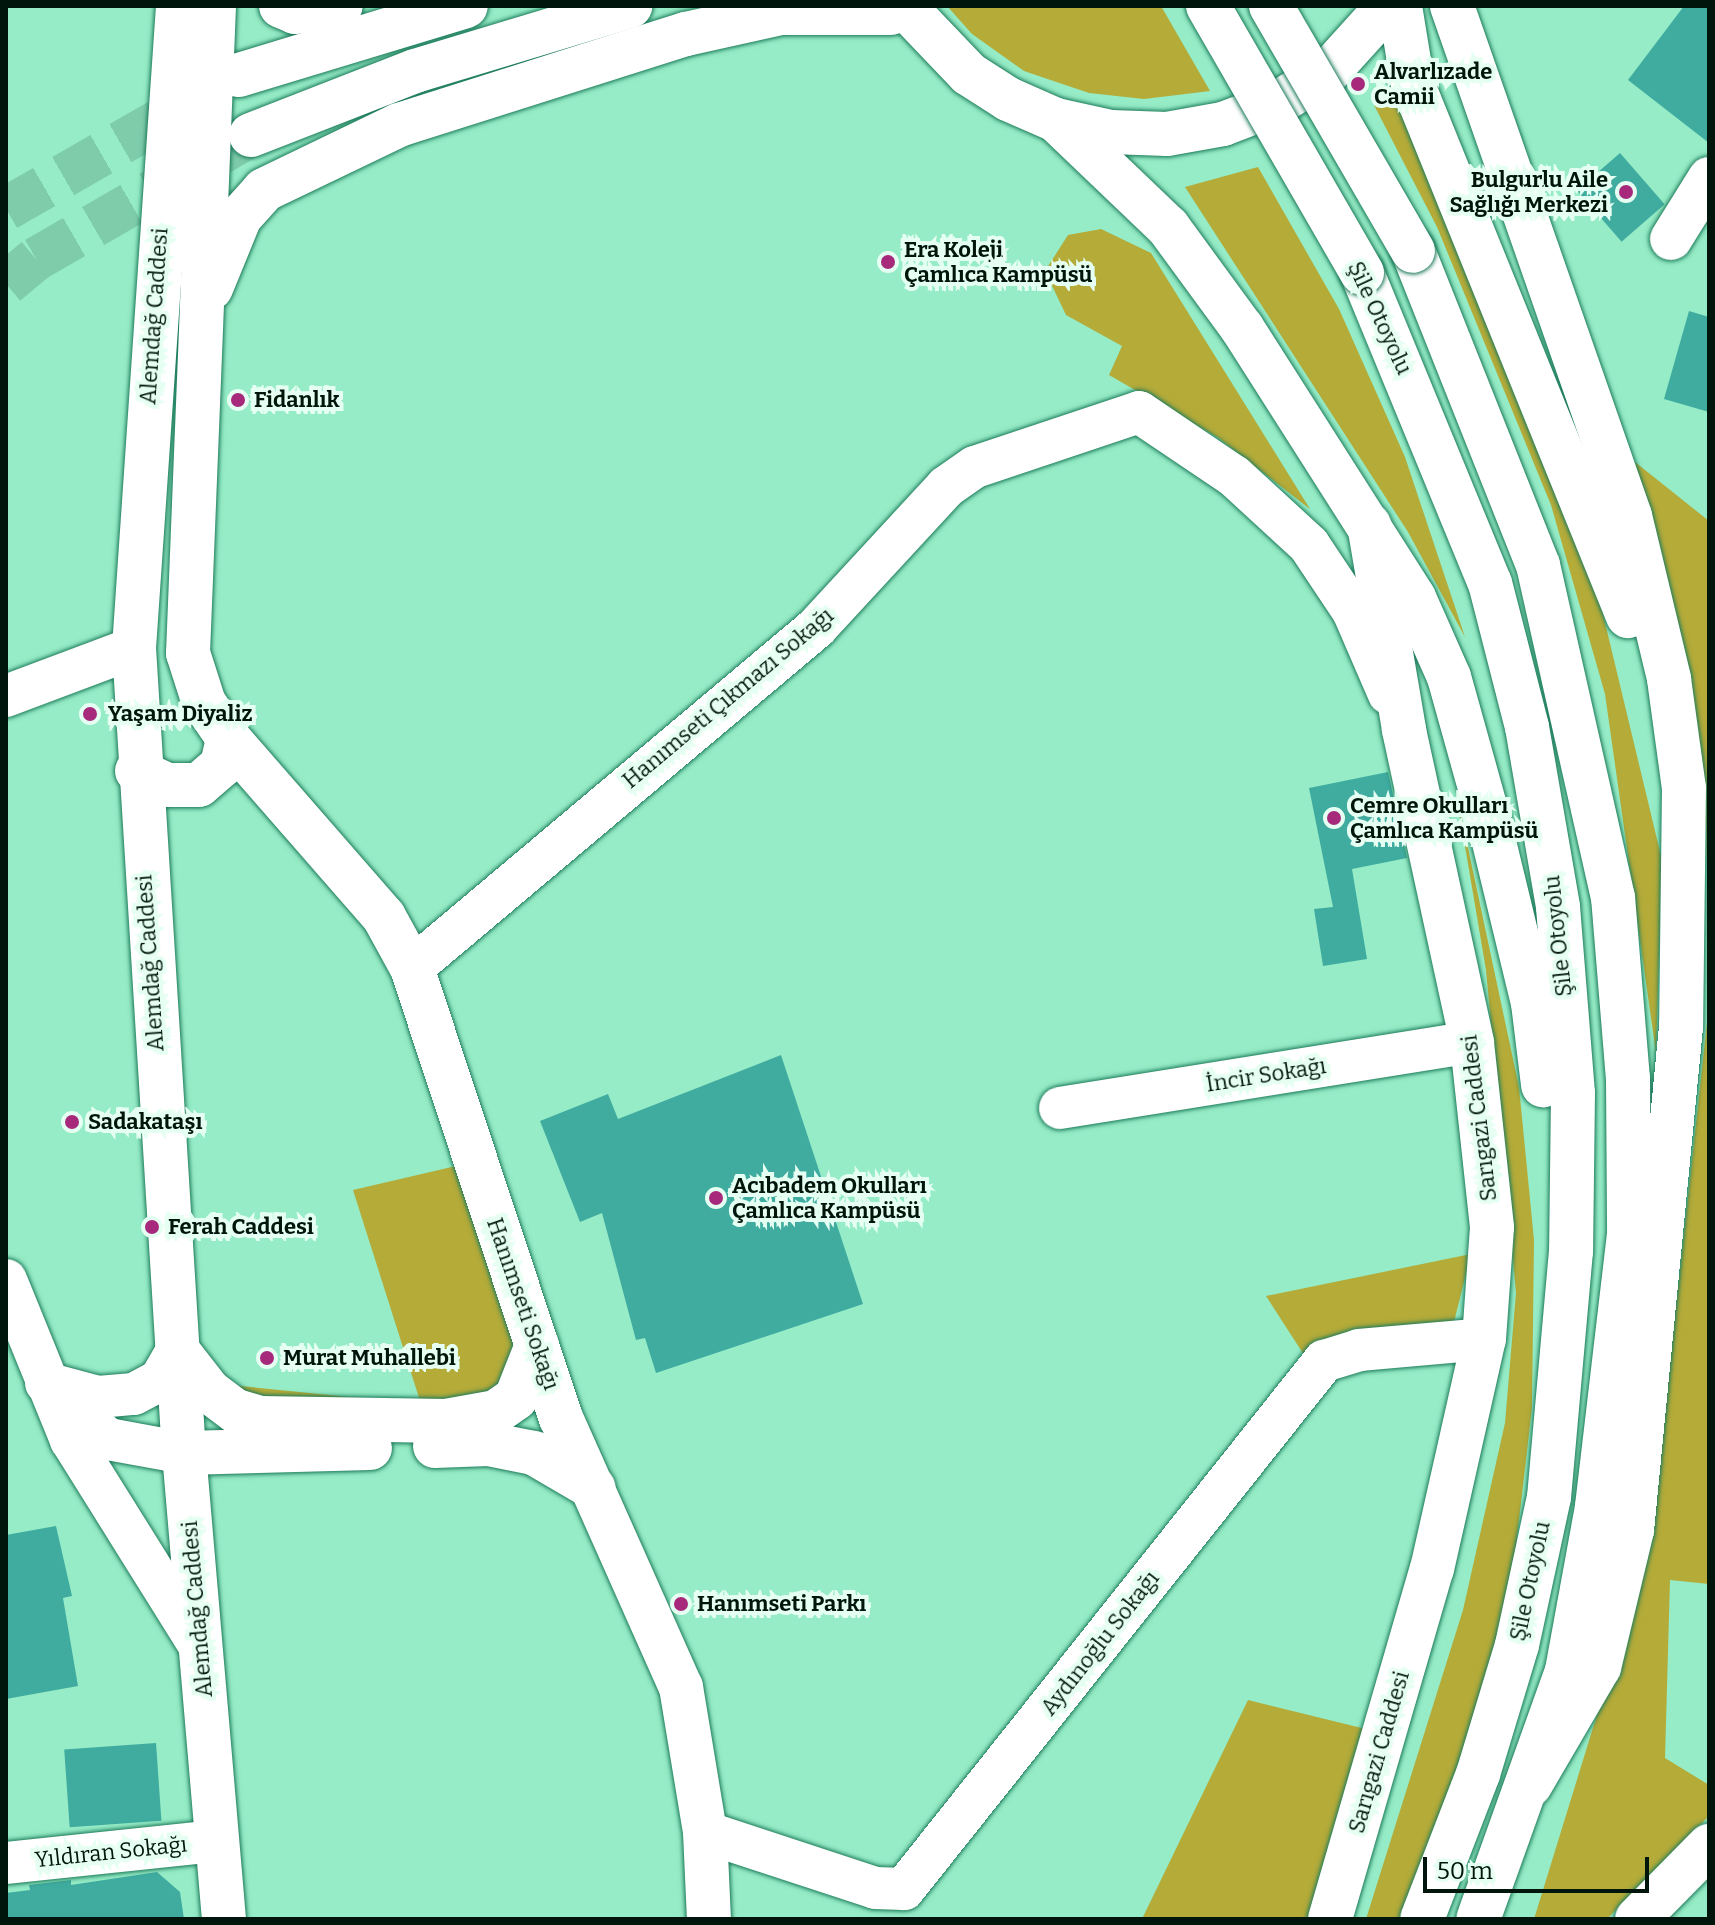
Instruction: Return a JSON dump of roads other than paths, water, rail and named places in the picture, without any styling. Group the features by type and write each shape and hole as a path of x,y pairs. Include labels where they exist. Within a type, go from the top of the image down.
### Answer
{"main road":[{"name":"Alemdağ Caddesi","path":"178,6 134,648 137,771 184,1453 224,1919"},
{"name":"Alemdağ Caddesi","path":"214,6 188,653 204,703 228,738"},
{"path":"281,6 295,12 341,6"},
{"path":"239,75 466,6"},
{"path":"251,135 415,71 630,6"},
{"name":"Şile Otoyolu","path":"1208,6 1362,273 1490,583 1527,727 1558,907 1573,1093 1571,1251 1549,1497 1517,1645 1478,1774 1422,1919"},
{"path":"1271,6 1413,251 1538,565 1613,897 1628,1078 1629,1234 1597,1507 1567,1671 1530,1785 1478,1919"},
{"path":"200,317 240,217 264,190 319,159 399,125 686,34 781,13 892,8 1008,99 1056,120 1111,132 1167,134 1223,124 1278,103 1329,71 1388,6"},
{"path":"1400,6 1413,85 1627,612 1666,790 1679,930"},
{"path":"1452,6 1630,516 1669,679 1684,788 1679,930 1681,1027 1632,1530 1599,1667 1530,1785"},
{"path":"1056,120 1168,227 1369,524 1414,598 1449,677 1533,1003 1551,1251 1549,1497"},
{"path":"1369,524 1404,729"},
{"name":"Sarıgazi Caddesi","path":"1330,1919 1432,1569 1484,1339 1492,1227 1472,1042 1404,729"},
{"path":"137,771 167,785 199,785 222,765 228,738"},
{"name":"Hanımseti Sokağı","path":"228,738 384,917 412,968 537,1345 594,1488 681,1687 705,1832 709,1919"},
{"path":"177,1350 209,1391 236,1411 260,1418 446,1421 496,1412 516,1398 537,1345"},
{"path":"184,1453 488,1444 534,1453 594,1488"},
{"path":"1637,1919 1709,1846"}],"street":[{"path":"1671,239 1709,178"},
{"name":"Sarıgazi Caddesi","path":"1139,412 1234,476 1309,545 1353,611 1404,729"},
{"name":"Hanımseti Çıkmazı Sokağı","path":"412,968 816,628 946,487 975,467 1139,412"},
{"path":"6,696 134,648"},
{"name":"İncir Sokağı","path":"1060,1108 1472,1042"},
{"path":"6,1280 30,1374 199,1645"},
{"name":"Aydınoğlu Sokağı","path":"705,1832 875,1888 904,1889 1324,1361 1431,1340 1484,1339"},
{"path":"30,1374 98,1397 134,1394 160,1380 177,1350"},
{"path":"30,1374 96,1433 131,1447 184,1453"},
{"name":"Yıldıran Sokağı","path":"6,1863 215,1841"}],"tunnel":[{"path":"6,209 199,98"},
{"path":"6,284 36,259 251,135"}],"place":[{"name":"Alvarlızade Camii","path":"1358,84"},
{"name":"Bulgurlu Aile Sağlığı Merkezi","path":"1626,192"},
{"name":"Era Koleji Çamlıca Kampüsü","path":"888,262"},
{"name":"Fidanlık","path":"238,400"},
{"name":"Yaşam Diyaliz","path":"90,714"},
{"name":"Cemre Okulları Çamlıca Kampüsü","path":"1334,818"},
{"name":"Sadakataşı","path":"72,1122"},
{"name":"Acıbadem Okulları Çamlıca Kampüsü","path":"716,1198"},
{"name":"Ferah Caddesi","path":"152,1227"},
{"name":"Murat Muhallebi","path":"267,1358"},
{"name":"Hanımseti Parkı","path":"681,1604"}]}
